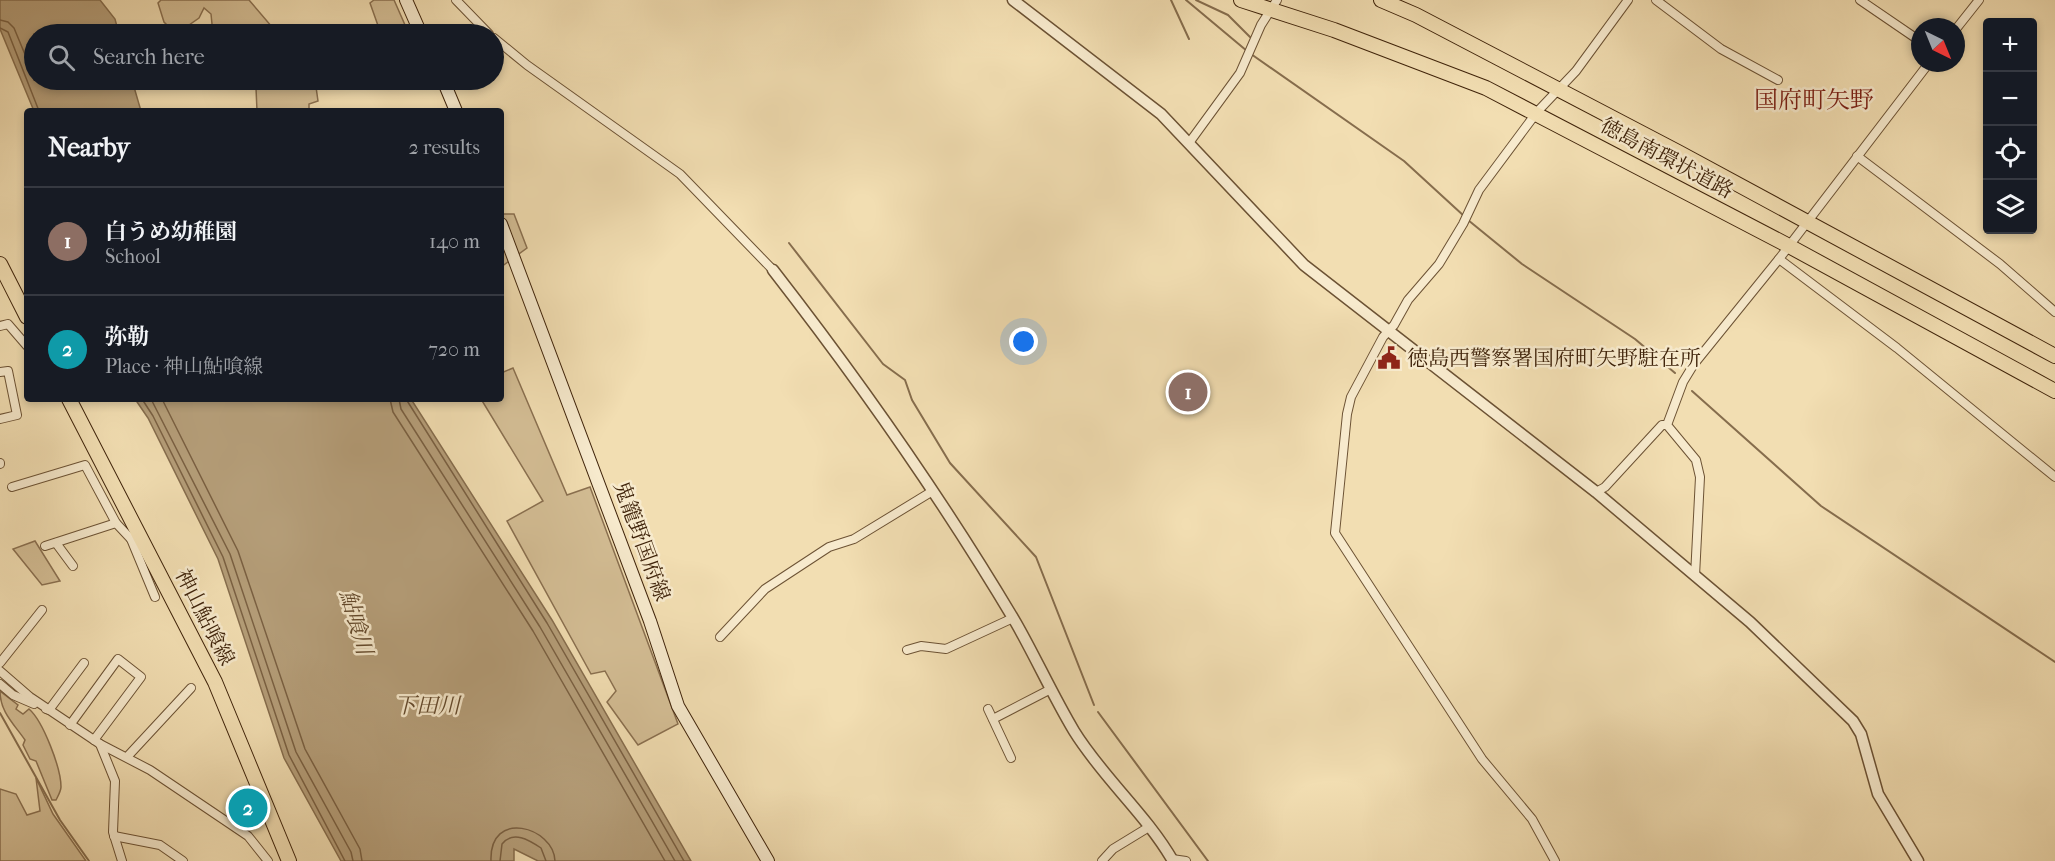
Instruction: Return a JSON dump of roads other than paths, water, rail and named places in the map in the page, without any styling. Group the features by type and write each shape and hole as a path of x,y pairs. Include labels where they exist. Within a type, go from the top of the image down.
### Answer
{"main road":[{"path":"406,0 417,24"},
{"name":"徳島南環状道路","path":"1241,0 1274,5 1486,88 1537,112 2055,391"},
{"name":"徳島南環状道路","path":"1381,0 1416,15 1560,90 2055,356"},
{"path":"447,90 455,108"},
{"name":"鬼籠野国府線","path":"504,232 651,621 678,706 768,861"},
{"path":"0,264 24,311"},
{"name":"神山鮎喰線","path":"70,402 135,537 215,682 289,861"}],"street":[{"path":"456,0 479,24"},
{"path":"1012,0 1161,114 1304,265 1596,492 1770,641 1853,721 1864,742 1878,794 1918,861"},
{"path":"1555,861 1532,819 1482,759 1335,533 1351,396 1408,300 1439,264 1479,190 1537,112 1560,90 1628,0"},
{"path":"1656,0 1721,49 1778,80"},
{"path":"1860,0 1911,35"},
{"path":"1965,18 1979,0"},
{"path":"1189,143 1240,73 1248,52 1274,5"},
{"path":"504,46 680,174 774,270 812,320 931,492 1013,618 1074,731 1098,766 1149,827 1173,860 1186,861"},
{"path":"1667,425 1683,382 1694,364 1808,222 1922,72"},
{"path":"1857,156 2000,264 2055,312"},
{"path":"1779,259 1897,348 2055,477"},
{"path":"0,326 8,324 24,343"},
{"path":"0,372 8,371 17,415 0,419"},
{"path":"1596,492 1605,487 1662,425 1667,425"},
{"path":"1667,425 1696,460 1700,477 1695,576"},
{"path":"12,487 85,465 116,523 135,537 155,597"},
{"path":"720,637 735,617 774,583 829,548 854,539 931,492"},
{"path":"45,546 116,523"},
{"path":"56,543 72,566"},
{"path":"0,663 42,610"},
{"path":"907,650 921,646 946,649 1013,618"},
{"path":"70,725 118,659 141,677 97,742"},
{"path":"49,710 84,663"},
{"path":"0,671 70,725 127,757 248,836 268,861"},
{"path":"0,684 13,695 49,710"},
{"path":"127,757 191,688"},
{"path":"993,719 1051,689"},
{"path":"988,709 1011,758"},
{"path":"97,742 115,780 114,836 122,861"},
{"path":"1102,861 1113,849 1149,827"},
{"path":"114,836 159,845 183,861"}],"water":[{"path":"0,0 100,0 116,24 24,24 24,87 0,29"},
{"path":"25,90 135,90 140,108 33,108"},
{"name":"下田川","path":"137,402 413,402 552,620 691,861 538,861 514,849 514,861 341,861 284,758 218,559 148,418"}],"waterway":[{"path":"1171,0 1189,39"},
{"path":"1186,0 1247,51"},
{"path":"1196,0 1228,15 1250,37"},
{"path":"1251,54 1404,161 1464,216"},
{"path":"1468,220 1522,264 1635,339 1675,373"},
{"path":"789,243 883,364 905,380 912,400 950,463 1036,557 1094,705"},
{"path":"1692,391 1821,506 2055,662"},
{"path":"1098,712 1208,861"},
{"path":"0,713 60,820 89,861"}],"place":[{"name":"徳島西警察署国府町矢野駐在所","path":"1389,358"},
{"name":"白うめ幼稚園","path":"1188,392"},
{"name":"弥勒","path":"248,808"}],"district":[{"name":"国府町矢野","path":"1814,100"}],"water label":[{"name":"鮎喰川","path":"357,622"}]}
